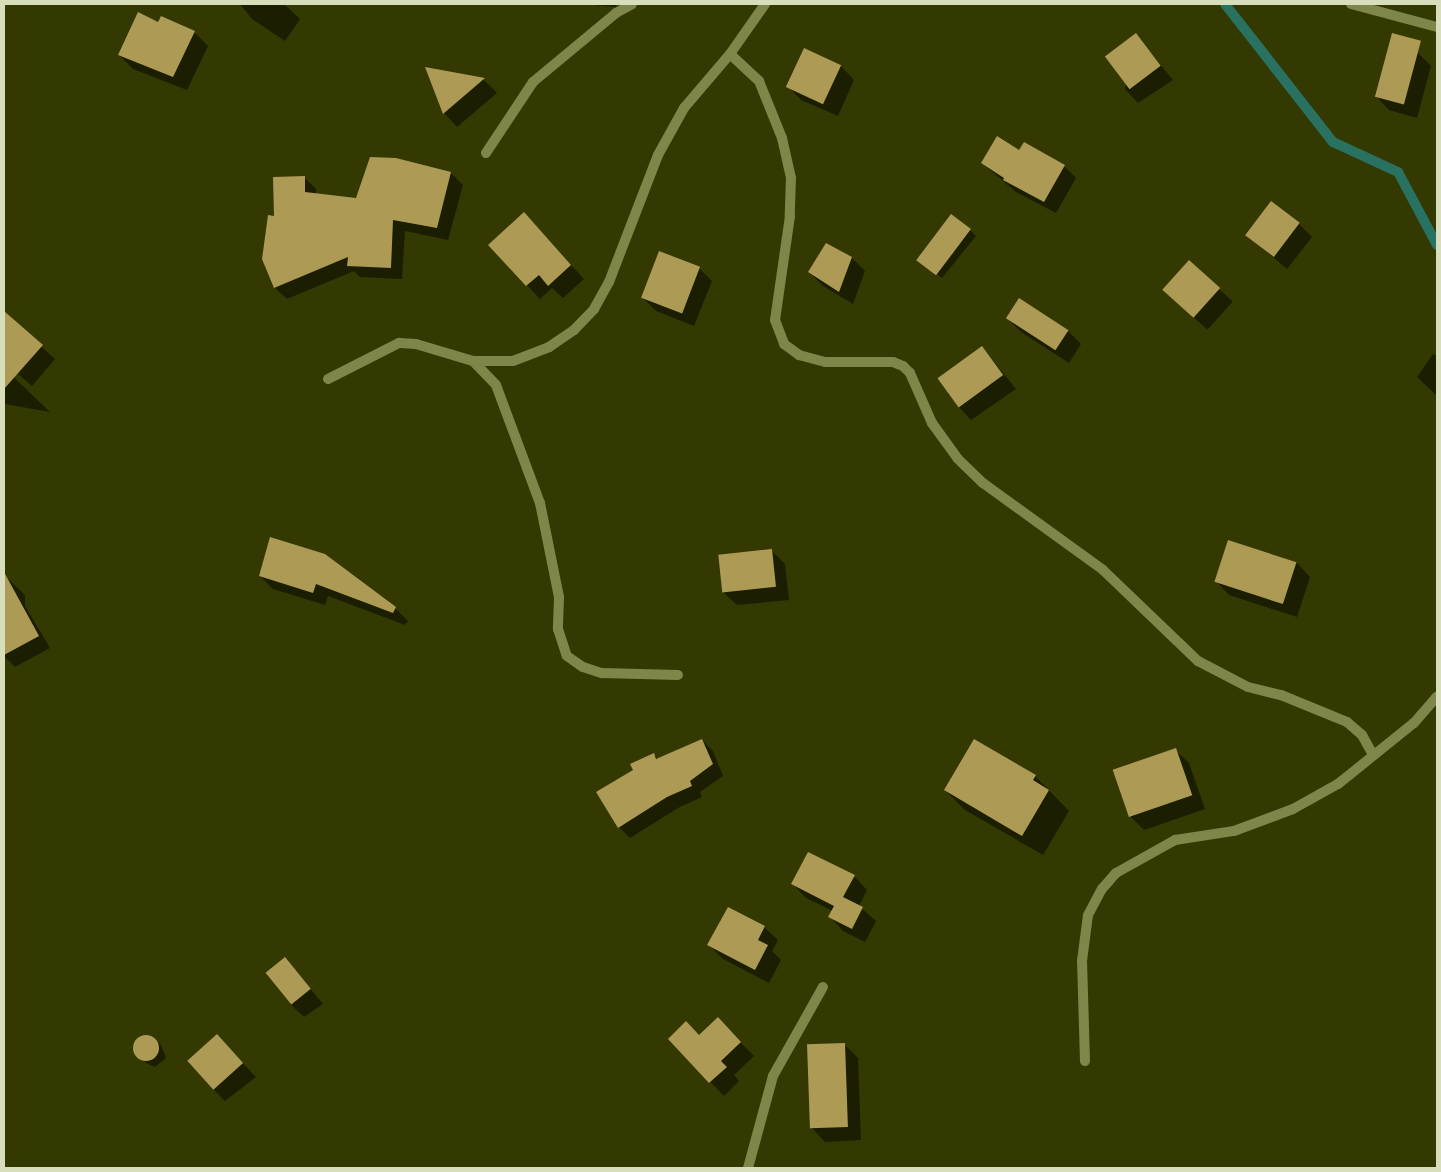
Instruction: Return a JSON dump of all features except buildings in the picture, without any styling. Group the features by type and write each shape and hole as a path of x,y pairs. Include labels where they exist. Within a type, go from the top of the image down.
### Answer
{"street":[{"path":"486,153 533,82 609,19 632,4"},
{"path":"328,378 399,344 416,344 473,361 513,361 549,347 590,314 608,282 658,155 684,108 730,54 765,4"},
{"path":"1351,4 1437,27"},
{"path":"730,54 759,81 782,138 791,178 790,216 775,320 784,344 799,355 825,362 893,362 903,366 910,373 932,423 958,458 983,483 1103,570 1198,661 1248,687 1281,696 1347,722 1362,735 1373,755"},
{"path":"473,361 496,385 540,504 559,597 558,630 568,656 583,667 602,674 678,675"},
{"path":"1085,1060 1082,961 1088,915 1102,889 1116,873 1175,840 1234,831 1293,809 1338,784 1414,724 1437,697"},
{"path":"748,1168 772,1076 823,987"}],"waterway":[{"path":"1225,4 1333,142 1398,172 1437,245"}]}
